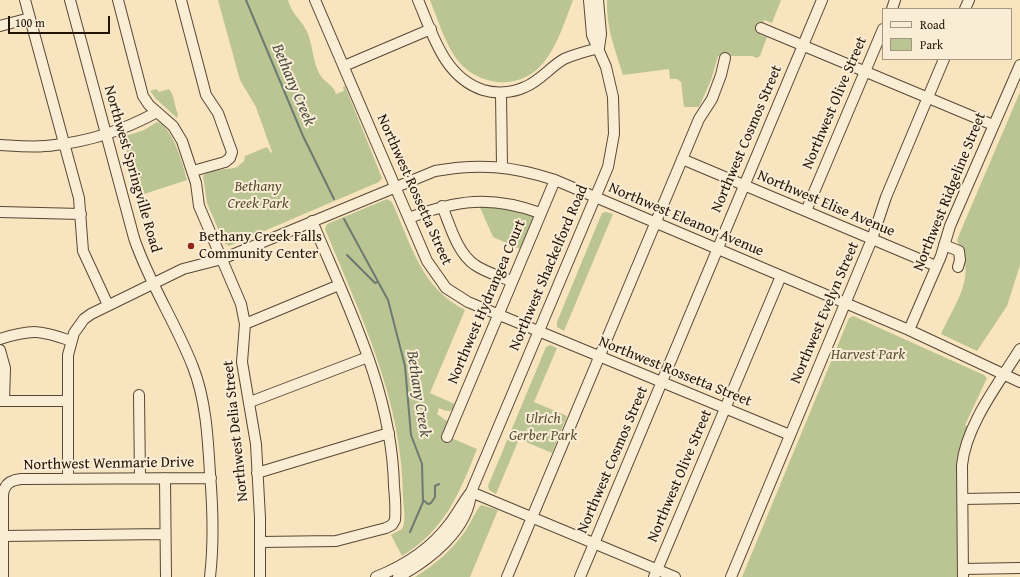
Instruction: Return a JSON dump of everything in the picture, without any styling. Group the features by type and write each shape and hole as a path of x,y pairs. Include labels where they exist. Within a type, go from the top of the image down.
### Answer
{"street":[{"path":"25,0 79,198 81,214 80,234 83,251 108,305"},
{"name":"Northwest Springville Road","path":"70,0 105,134 138,250 153,284 180,337 196,375 207,428 211,478 213,536 210,577"},
{"name":"Northwest Delia Street","path":"118,0 140,88 149,105 173,126 178,133 193,171 199,206 241,304 245,324 242,362 256,444 260,577"},
{"path":"181,0 206,95 218,113 232,152 230,158 225,162 193,171"},
{"name":"Northwest Rossetta Street","path":"315,0 427,261 435,276 446,288 468,302 790,435"},
{"path":"418,0 446,61 457,75 477,88 501,92 524,88 564,60 599,48"},
{"name":"Northwest Shackelford Road","path":"376,577 393,570 428,548 442,535 471,492 608,167 614,134 613,97 606,67 599,48 592,35 589,0"},
{"name":"Northwest Shackelford Road","path":"598,0 600,34 599,48"},
{"name":"Northwest Cosmos Street","path":"580,577 822,0"},
{"path":"0,26 30,18"},
{"path":"761,28 993,125"},
{"path":"344,66 431,29"},
{"name":"Northwest Olive Street","path":"806,211 882,31"},
{"path":"507,577 700,117 712,99 726,58"},
{"name":"Northwest Evelyn Street","path":"731,577 872,239 886,197 944,60"},
{"name":"Northwest Ridgeline Street","path":"909,330 936,266 950,226 1020,66"},
{"path":"501,92 502,167"},
{"path":"0,145 54,146 65,144 105,134 129,126 158,112"},
{"name":"Northwest Elise Avenue","path":"682,159 936,266"},
{"name":"Northwest Eleanor Avenue","path":"71,341 84,319 108,305 183,269 222,259 394,186 435,171 475,166 502,167 525,171 555,180 909,330 1020,382"},
{"name":"Northwest Hydrangea Court","path":"447,437 497,314 555,180"},
{"path":"409,218 442,206 486,201 508,204 540,213"},
{"path":"442,206 459,246 469,260 480,268 511,281"},
{"path":"0,212 81,214"},
{"path":"260,542 336,541 392,525 395,515 394,470 389,433 381,397 368,357 312,221"},
{"path":"944,245 959,251 960,260 958,266"},
{"name":"Northwest Olive Street","path":"656,573 781,276"},
{"path":"245,324 339,285"},
{"path":"0,339 33,331 52,334 71,341 68,355 68,478"},
{"path":"1020,349 976,422 966,446 962,466 963,573 1020,568"},
{"path":"0,350 5,368 2,401 68,401"},
{"path":"250,402 368,357"},
{"path":"139,395 140,478"},
{"path":"257,474 389,433"},
{"name":"Northwest Wenmarie Drive","path":"3,577 3,495 7,485 11,481 21,479 68,478 211,478"},
{"path":"166,478 166,577"},
{"path":"471,492 594,544 656,573 674,577"},
{"name":"Northwest Shackelford Road","path":"398,577 414,569 432,555 446,541 465,516 471,504 471,492"},
{"path":"963,500 1020,498"},
{"path":"3,536 165,534"}],"green space":[{"name":"Bethany Creek Park","path":"218,0 288,0 292,10 308,34 315,64 321,76 333,88 336,94 344,91 343,87 345,86 382,178 379,182 229,246 224,243 207,203 203,176 211,171 237,167 244,161 245,156 267,147 271,153 272,152 256,107 240,80"},
{"path":"430,0 573,0 556,43 539,67 528,76 514,81 497,82 486,80 476,75 466,69 458,61 446,40"},
{"path":"607,0 781,0 772,23 764,20 760,35 767,37 760,56 757,58 752,56 718,56 711,80 699,107 684,107 681,82 677,79 670,79 669,69 623,75 614,47 608,20"},
{"path":"156,89 159,92 169,89 178,114 177,118 156,99 150,91"},
{"path":"1020,92 1020,265 1007,306 977,351 941,334 958,299 965,277 963,254 957,241"},
{"path":"157,122 163,125 168,131 180,156 187,180 138,196 126,148 120,146 120,138 125,133 129,135 144,130"},
{"path":"387,199 392,202 419,264 428,277 438,290 450,301 465,310 430,393 457,405 451,411 439,408 437,414 447,421 448,424 444,435 477,449 457,496 440,523 417,546 402,556 391,535 402,529 405,517 401,461 387,392 365,326 325,229 327,224"},
{"path":"478,203 492,203 535,215 522,250 493,237"},
{"path":"606,212 613,214 564,331 557,327 557,322 602,213"},
{"name":"Harvest Park","path":"853,316 984,375 987,378 965,425 973,429 967,444 964,577 742,577 849,318"},
{"name":"Ulrich Gerber Park","path":"550,345 557,348 534,402 567,416 552,453 519,439 496,494 489,490 488,486 546,347"},
{"path":"481,505 498,510 470,577 415,577 430,567 455,544 466,530"}],"waterway":[{"name":"Bethany Creek","path":"246,0 303,136 334,199"},
{"name":"Bethany Creek","path":"344,219 388,300 405,366 411,435 422,464 423,502 410,532"},
{"path":"347,255 375,283 378,282"},
{"path":"423,500 428,504 431,503 435,497 435,486 439,484"}],"place":[{"name":"Bethany Creek Falls Community Center","path":"191,246"}]}
